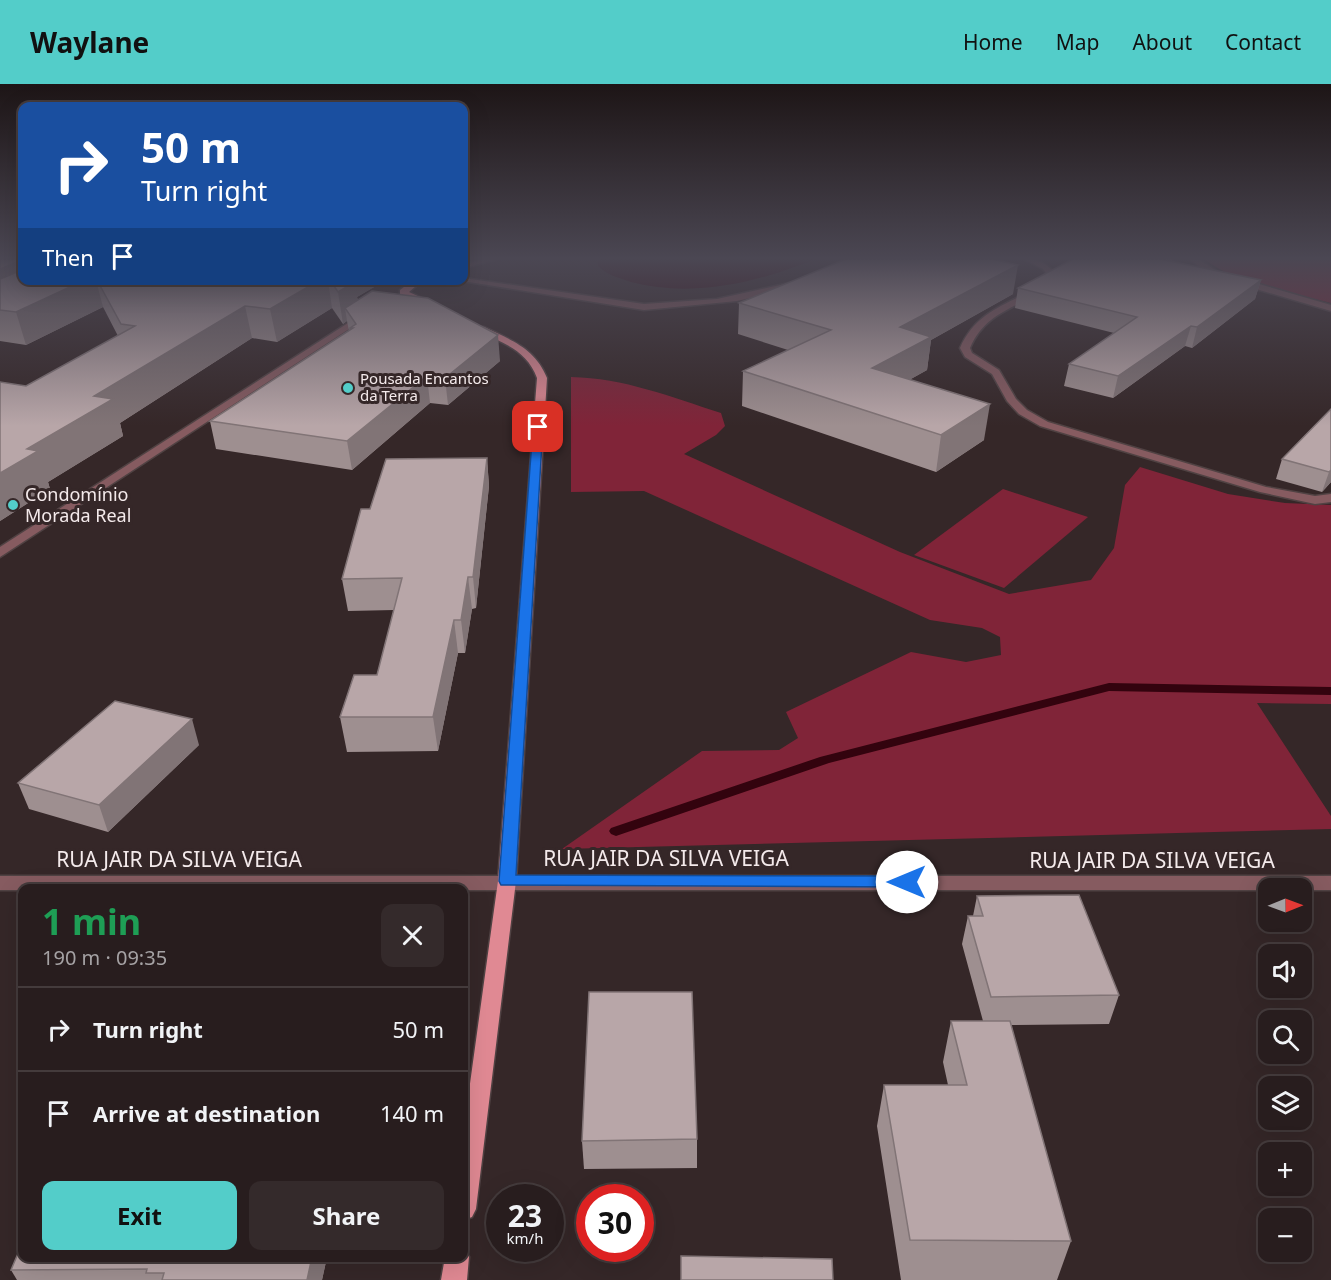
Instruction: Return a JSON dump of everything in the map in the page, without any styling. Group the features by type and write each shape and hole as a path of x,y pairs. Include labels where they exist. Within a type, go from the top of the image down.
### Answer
{"main road":[{"path":"463,321 524,350 537,361 542,378 507,881 468,1178"},
{"path":"454,1280 456,1262"}],"street":[{"path":"0,553 366,315"},
{"path":"990,315 967,340 965,348 968,355 996,372 1012,401 1023,412 1044,424 1264,490 1315,500 1331,498"},
{"name":"RUA JAIR DA SILVA VEIGA","path":"0,883 507,881 1331,884"}],"shaded area":[{"path":"571,377 629,385 721,413 725,426 716,435 684,454 900,552 1009,594 1091,580 1114,548 1125,485 1140,467 1228,494 1285,503 1331,505 1331,704 1257,703 1331,816 1331,829 562,849 702,751 779,750 798,738 786,712 911,652 966,662 1001,655 1000,637 982,628 930,620 644,491 571,492"},
{"path":"1003,489 1088,517 1004,588 914,555"}],"building":[{"path":"116,315 230,315 94,396 113,399 27,449 38,451 0,473 0,382 26,386 135,326 121,324"},
{"path":"350,315 460,315 498,335 445,378 427,376 347,441 210,421 353,328 350,328 356,324"},
{"path":"779,315 923,315 900,327 931,337 872,368 990,404 941,435 743,371 831,330"},
{"path":"1128,315 1214,315 1197,327 1191,326 1118,376 1069,364 1137,317"},
{"path":"1331,409 1331,470 1329,472 1282,459"},
{"path":"487,458 473,577 468,577 461,620 454,620 433,717 340,717 354,675 377,675 402,578 342,579 361,509 370,509 386,459"},
{"path":"115,701 192,719 99,805 18,783"},
{"path":"1079,895 1119,995 991,997 968,916 983,916 977,896"},
{"path":"589,992 692,992 697,1139 582,1141"},
{"path":"951,1021 1010,1021 1071,1241 910,1240 884,1085 967,1085"},
{"path":"18,1253 18,1262 311,1262 307,1280 162,1280 164,1273 146,1273 147,1269 11,1270"},
{"path":"681,1256 832,1259 833,1280 681,1280"}],"waterway":[{"path":"616,831 825,760 1109,687 1331,691"}],"place":[{"name":"Pousada Encantos da Terra","path":"348,388"},
{"name":"Condomínio Morada Real","path":"13,505"}],"route":[{"path":"538,427 507,881 907,882"}]}
